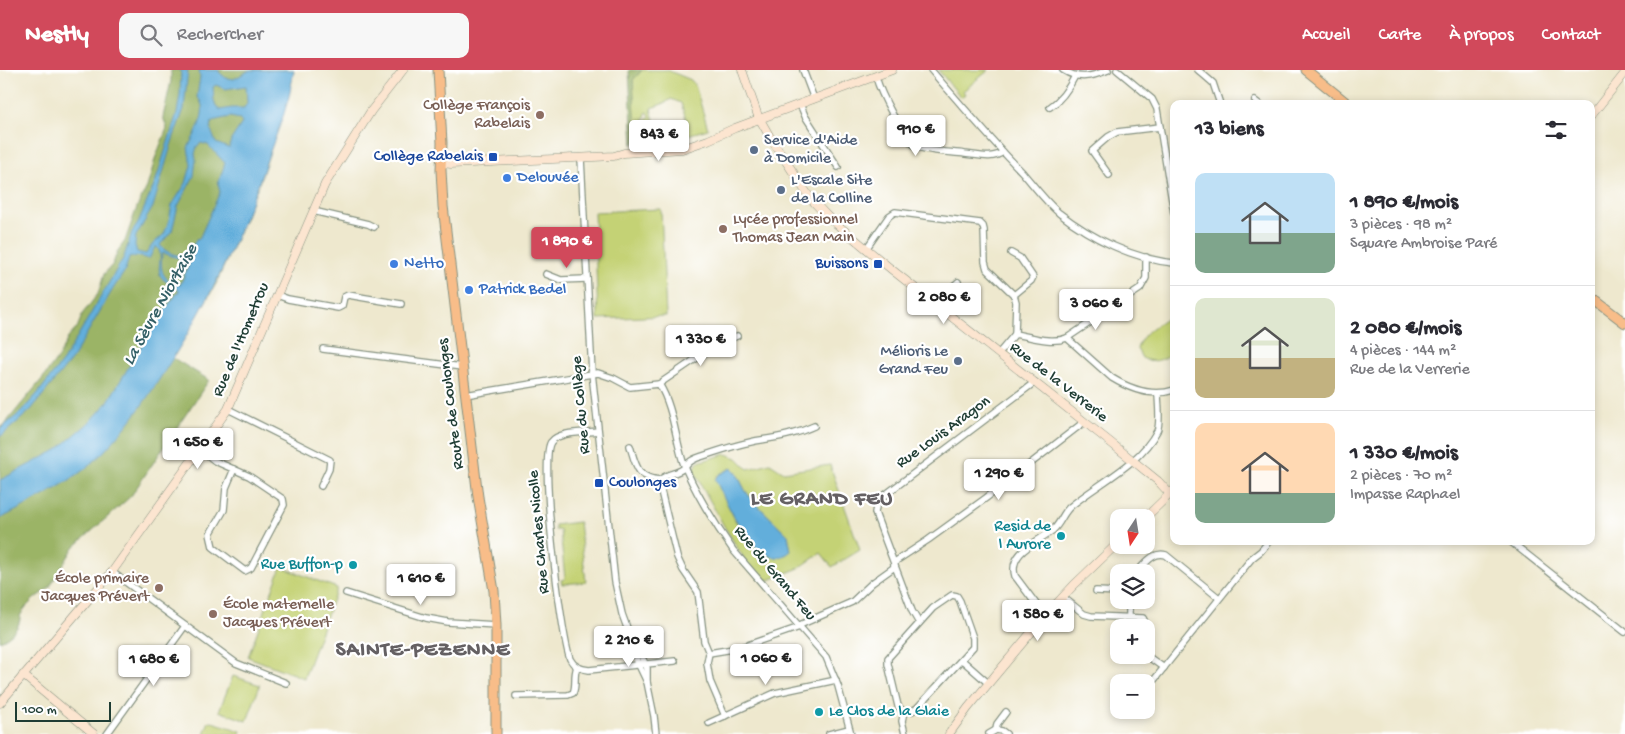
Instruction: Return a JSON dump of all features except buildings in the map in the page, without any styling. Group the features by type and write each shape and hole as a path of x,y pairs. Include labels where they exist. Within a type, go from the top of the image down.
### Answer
{"main road":[{"name":"Route de Coulonges","path":"438,70 444,215 478,497 494,592 496,625 496,734"},
{"path":"1306,70 1343,100"},
{"path":"1595,300 1625,323"}],"street":[{"name":"Rue de l'Hometrou","path":"0,703 112,572 228,409 325,184 380,98 403,70"},
{"name":"Rue de la Verrerie","path":"742,70 760,119 796,179 813,202 837,226 1170,491"},
{"path":"803,70 814,99"},
{"path":"442,162 483,163 581,158 682,149 892,70"},
{"path":"931,70 1003,152 1064,216 1082,229 1109,243 1146,258 1170,262"},
{"path":"1063,70 1081,78 1094,76 1108,70"},
{"path":"1116,70 1155,103 1170,186"},
{"path":"1198,70 1213,83 1219,100"},
{"path":"1595,111 1625,73"},
{"path":"1050,107 1056,103 1075,76"},
{"path":"876,77 906,138 914,145 924,149 985,156 996,156 1003,152"},
{"path":"800,104 805,116 838,167"},
{"path":"1109,175 1092,151 1117,132 1160,127"},
{"name":"Rue du Collège","path":"581,158 592,373 615,582 622,614 635,655 647,682"},
{"path":"314,212 368,224 374,228"},
{"path":"866,249 888,216 895,212 980,223 984,230 987,269 1014,295 1016,302 1015,334 999,354"},
{"path":"1011,253 1020,258 1032,277 1031,281 1014,295"},
{"path":"1015,334 1047,340 1067,338 1140,289 1146,278 1146,258"},
{"path":"546,274 561,280 586,279"},
{"path":"934,303 958,282"},
{"path":"277,295 288,300 338,308 342,306 344,296 348,294 401,304"},
{"path":"466,395 592,373 604,375 630,386 659,384 719,343 737,336"},
{"path":"1067,338 1112,378 1137,390 1158,393 1170,391"},
{"path":"323,349 462,367"},
{"name":"Rue Louis Aragon","path":"919,623 912,612 875,513 875,504 879,498 1035,382"},
{"name":"Rue du Grand Feu","path":"659,384 666,397 689,476 733,550 823,652 836,680 850,731"},
{"path":"1045,616 1015,576 1014,562 1022,552 1052,530 1070,507 1132,461 1158,430 1158,393"},
{"path":"228,409 330,460 329,469 321,486"},
{"path":"709,653 740,648 846,606 892,568 896,561 986,498 1084,422"},
{"path":"630,446 640,473 649,479 660,480 666,475 683,469 688,462 723,450 804,431 814,426"},
{"name":"Rue Charles Nicolle","path":"577,667 570,658 556,580 548,499 547,453 552,441 562,435 598,431"},
{"path":"200,449 216,461 234,469 249,476 283,499 284,505 250,568 245,570 213,547 210,534 224,510 226,488 234,469"},
{"path":"660,480 660,487 677,557 683,570 698,592 704,642 709,653 707,663 710,681 725,716"},
{"path":"1154,509 1170,494"},
{"path":"1155,679 1252,558 1266,545"},
{"path":"1515,545 1625,632"},
{"path":"949,734 1045,616 1110,551"},
{"path":"1145,564 1153,556 1166,555 1219,598"},
{"path":"112,572 236,663 286,683"},
{"path":"1096,591 1110,592"},
{"path":"346,593 426,618 448,622 496,625"},
{"path":"950,596 957,596 974,641 973,647 917,708 904,712 898,706 888,661 890,655 936,606 950,596"},
{"path":"1063,597 1084,614 1091,616 1142,619"},
{"path":"1128,609 1128,617"},
{"path":"107,734 184,626"},
{"name":"Rue du Collège","path":"634,647 646,664 647,682 656,734"},
{"path":"962,660 988,684"},
{"path":"516,696 568,695 573,693 575,690 577,667 589,670 675,661"},
{"path":"1155,662 1164,668"},
{"path":"23,675 94,734"},
{"path":"709,723 775,693 836,680"},
{"path":"904,712 902,721 905,734"},
{"path":"989,734 1001,732 997,724 1006,712"},
{"path":"829,734 850,731"}],"green space":[{"path":"171,70 294,70 288,99 244,221 216,284 173,358 209,380 131,496 74,547 49,588 25,608 20,616 17,628 0,641 0,427 4,425 59,356 68,338 77,328 83,313 98,294 104,274 113,264 117,252 125,241 137,207 147,187 167,128 163,117 171,81"},
{"path":"629,70 642,70 633,80 636,136 633,145"},
{"path":"642,70 667,70 691,80 695,85 708,129 667,141 670,126 687,122 681,103 671,99 651,108 654,121 651,134 645,125 646,120 650,117 648,112 646,113 642,128 636,136 633,80"},
{"path":"938,70 989,70 963,91 965,94 961,97"},
{"path":"661,209 666,316 598,319 594,212"},
{"path":"1170,317 1170,353 1159,360 1151,361 1142,358 1137,349 1142,338 1157,325"},
{"path":"726,454 737,458 748,469 770,463 784,472 830,465 860,550 832,567 821,553 799,568 764,582 748,565 693,470 698,462","holes":["731,468 736,472 753,501 788,535 791,551 736,522 716,480 717,476"]},
{"path":"579,522 586,582 562,584 561,580 565,579 560,530 555,530 555,525"},
{"path":"281,567 337,588 304,678 248,657"},
{"path":"233,676 260,685 247,721 219,711"},
{"path":"209,721 241,731 240,734 204,734"}],"water":[{"path":"181,70 188,70 184,109 153,207 136,236 135,245 137,252 146,254 152,245 164,234 172,205 186,183 191,165 188,148 202,115 201,102 197,97 200,77 199,70 218,70 226,78 234,79 250,70 294,70 289,96 281,121 235,241 195,321 156,384 121,432 91,464 59,487 0,519 0,480 57,450 91,421 107,403 158,318 179,291 160,275 160,253 157,247 155,247 149,259 137,256 129,258 125,271 72,359 30,411 0,437 0,429 21,412 63,361 124,257 132,232 137,225 155,183 177,113","holes":["216,85 225,89 246,86 247,103 244,108 220,110 215,103 213,87","230,117 240,119 242,123 231,140 229,148 216,143 211,130 212,121","201,143 208,145 225,163 218,184 220,192 199,239 197,238 188,254 177,255 160,245 172,231 178,206 194,176 197,146","163,253 184,260 194,253 180,285 169,280 163,274 161,266"]},
{"path":"732,468 753,501 788,535 791,551 779,557 767,555 745,533 715,479"}],"place":[{"name":"Collège François Rabelais","path":"540,115"},
{"name":"Service d'Aide à Domicile","path":"754,150"},
{"name":"Collège Rabelais","path":"493,157"},
{"name":"Delouvée","path":"507,178"},
{"name":"L'Escale Site de la Colline","path":"781,190"},
{"name":"Lycée professionnel Thomas Jean Main","path":"723,229"},
{"name":"Netto","path":"394,264"},
{"name":"Buissons","path":"878,264"},
{"name":"Patrick Bedel","path":"469,290"},
{"name":"Mélioris Le Grand Feu","path":"958,361"},
{"name":"Coulonges","path":"599,483"},
{"name":"Resid de l Aurore","path":"1061,536"},
{"name":"Rue Buffon-p","path":"353,565"},
{"name":"École primaire Jacques Prévert","path":"159,588"},
{"name":"École maternelle Jacques Prévert","path":"213,614"},
{"name":"Le Clos de la Glaie","path":"819,712"}],"district":[{"name":"LE GRAND FEU","path":"822,500"},
{"name":"SAINTE-PEZENNE","path":"423,651"}],"water label":[{"name":"La Sèvre Niortaise","path":"161,305"}]}
